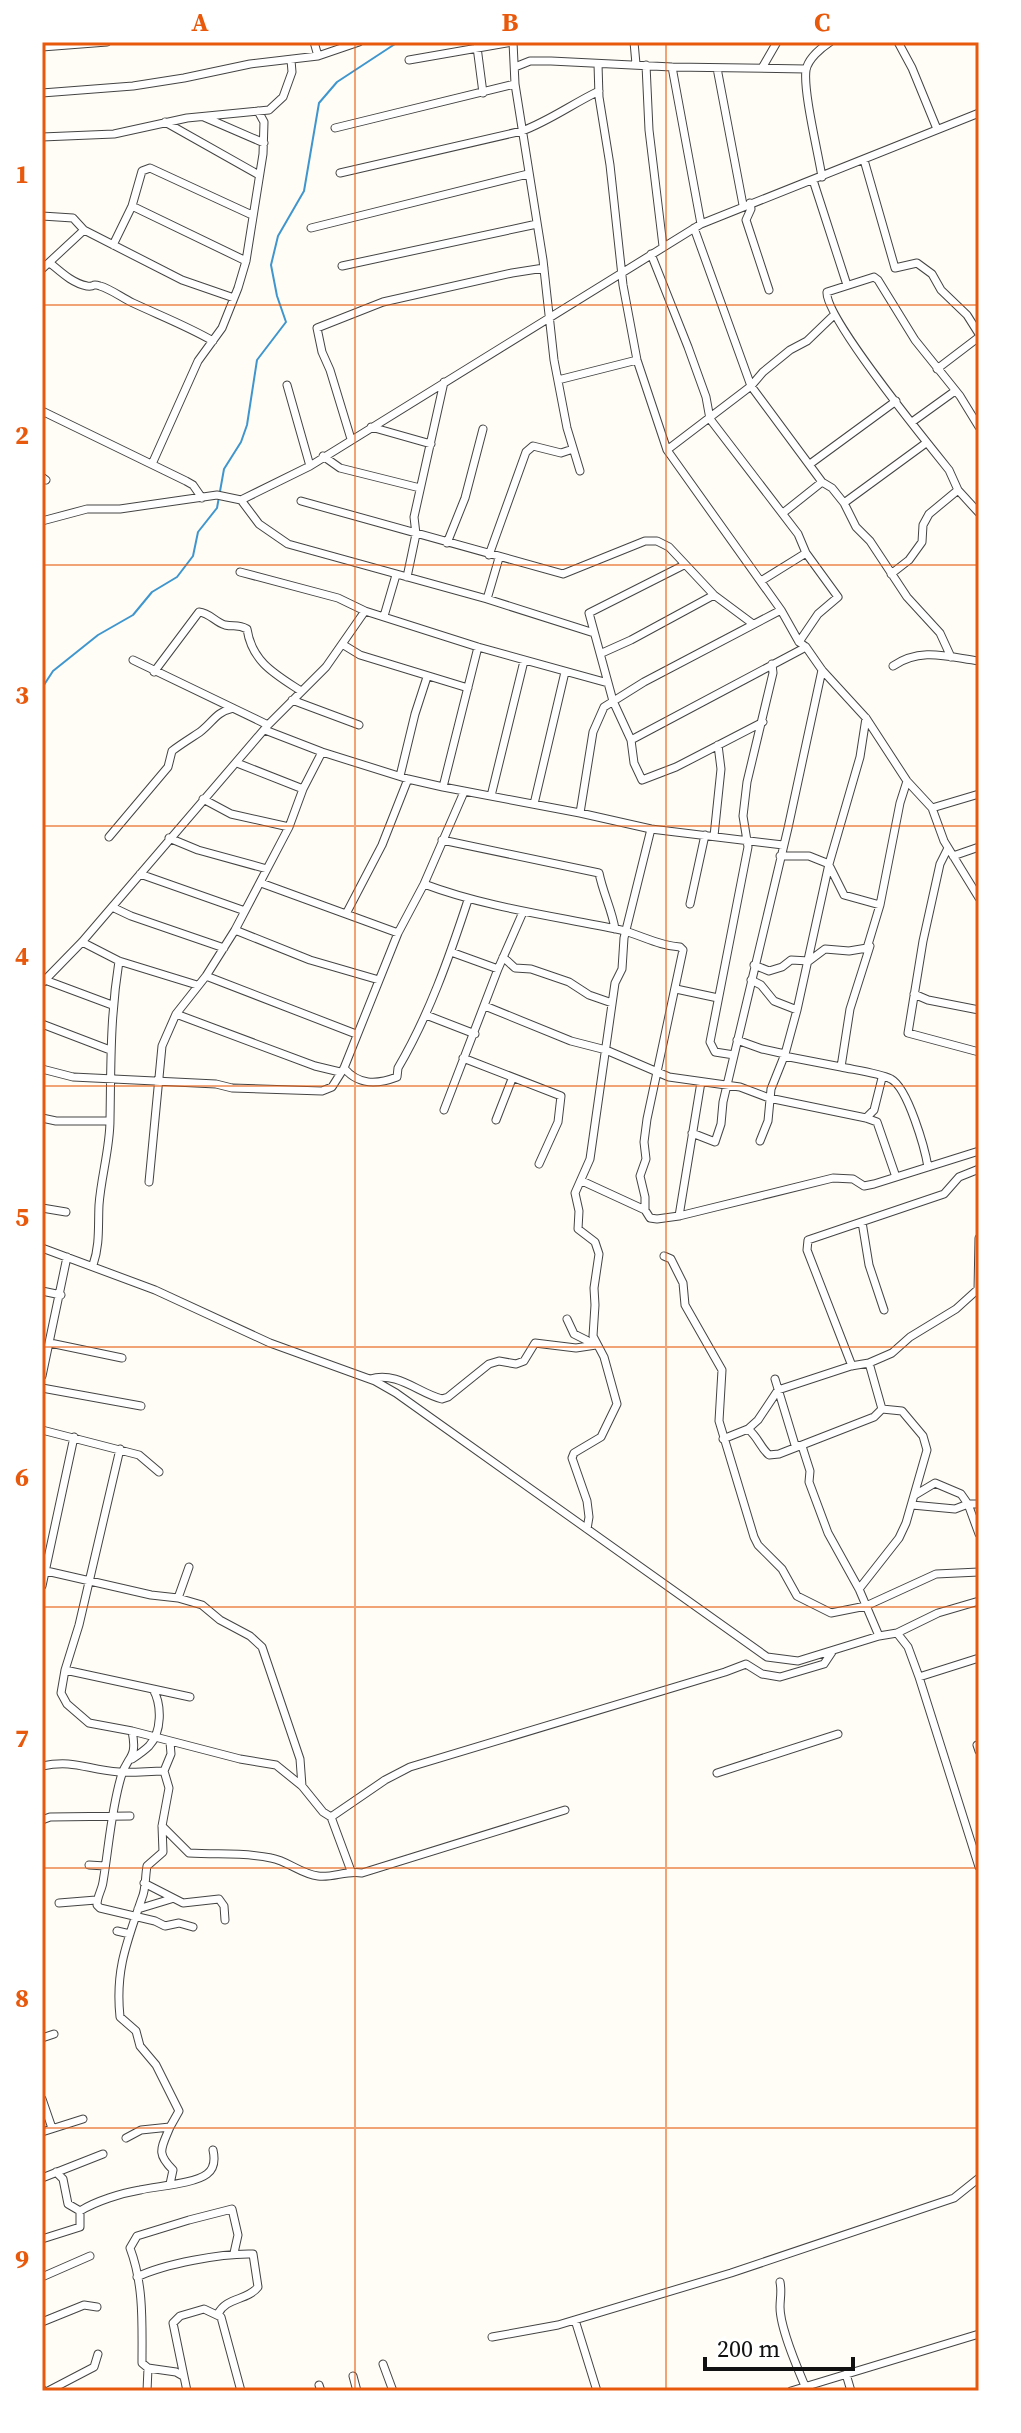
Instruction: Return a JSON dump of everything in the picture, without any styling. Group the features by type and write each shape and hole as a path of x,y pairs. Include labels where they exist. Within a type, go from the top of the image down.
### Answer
{"street":[{"path":"42,47 107,42"},
{"path":"314,42 318,56"},
{"path":"42,93 133,86 250,64 318,56 359,42"},
{"path":"634,42 641,65 663,246"},
{"path":"762,68 777,42"},
{"path":"822,177 806,69 816,54 830,42"},
{"path":"898,42 937,129"},
{"path":"513,45 515,84 558,380 580,471"},
{"path":"409,60 477,47 513,45 530,61"},
{"path":"477,47 483,93"},
{"path":"264,122 283,97 292,72 291,60"},
{"path":"515,67 530,61 806,69"},
{"path":"598,64 621,272 637,360 667,450 803,645 866,718 907,781 932,808 948,848 979,898"},
{"path":"672,67 698,226 751,386 822,482 832,488 844,503 856,527 870,541 907,597 940,633 951,657"},
{"path":"717,68 733,159 751,209 746,220 769,290"},
{"path":"335,128 515,84"},
{"path":"340,173 522,131 550,120 568,106 599,91"},
{"path":"42,137 114,134 165,122 273,108"},
{"path":"152,464 198,361 222,328 246,261 264,143 264,122 258,111"},
{"path":"42,521 87,509 120,509 217,495 241,500 310,466 698,226 979,113"},
{"path":"203,116 264,143"},
{"path":"165,122 259,175"},
{"path":"864,160 895,268 917,263 932,274 941,290 967,315 979,336 937,369"},
{"path":"113,245 132,206 142,171 150,168 252,215"},
{"path":"311,228 528,174"},
{"path":"813,180 847,285"},
{"path":"132,206 246,261"},
{"path":"42,216 73,218 84,230 182,280 234,298"},
{"path":"342,266 537,224"},
{"path":"42,269 84,230"},
{"path":"631,740 803,645 818,614 838,597 806,553 798,534 783,513 710,419 706,397 651,254"},
{"path":"50,263 67,277 88,286 98,285 213,341"},
{"path":"351,439 317,328 383,302 544,268"},
{"path":"979,427 915,340 878,280 874,277 826,294 834,315 949,470 958,490 979,513"},
{"path":"667,450 751,386 790,350 807,341 834,315"},
{"path":"558,380 637,360"},
{"path":"407,577 416,534 414,517 444,382"},
{"path":"287,385 310,466"},
{"path":"912,422 955,391"},
{"path":"810,464 896,401"},
{"path":"42,411 193,485 202,498"},
{"path":"371,427 431,444"},
{"path":"447,543 465,498 483,429"},
{"path":"844,503 926,443"},
{"path":"489,555 530,447 561,453 573,449"},
{"path":"323,456 340,468 420,488"},
{"path":"783,513 822,482"},
{"path":"891,574 909,560 922,542 923,525 929,514 958,490"},
{"path":"241,500 259,524 288,544 487,599 594,633"},
{"path":"301,501 563,574 645,541 657,541 669,547 714,595 753,624"},
{"path":"761,581 806,553"},
{"path":"487,599 499,558"},
{"path":"684,565 589,613 613,701 631,740 634,763 642,780 676,767 763,722"},
{"path":"240,572 338,598 365,611 478,647 608,683"},
{"path":"384,616 396,575"},
{"path":"602,653 714,595"},
{"path":"580,813 593,732 604,707 781,610"},
{"path":"112,1005 44,982 82,942 203,799 326,667 365,611"},
{"path":"154,672 199,612 205,612 224,625 239,625 247,629 249,643 267,669 301,691"},
{"path":"342,644 360,655 468,688"},
{"path":"443,787 478,647"},
{"path":"893,666 931,653 979,661"},
{"path":"133,660 233,708 267,728 322,752 404,778 651,829 783,845"},
{"path":"491,796 524,661"},
{"path":"734,1055 715,1052 711,1048 748,841 743,808 773,673 772,664"},
{"path":"692,1133 715,1142 822,670"},
{"path":"534,804 565,672"},
{"path":"346,914 382,845 404,778 415,714 427,677"},
{"path":"292,700 359,725"},
{"path":"109,837 168,767 172,751 205,729 221,711 233,708"},
{"path":"760,1141 768,1121 769,1098 797,1010 829,864 860,757 866,718"},
{"path":"714,836 721,769 718,745"},
{"path":"149,1182 156,1082 162,1046 176,1014 206,976 261,883 322,752"},
{"path":"237,763 303,789"},
{"path":"841,1067 850,1009 880,905 907,781"},
{"path":"42,1069 73,1077 109,1080 322,1091 332,1087 342,1070 398,933 424,884 464,792"},
{"path":"932,808 979,794"},
{"path":"203,799 231,814 289,827"},
{"path":"596,1345 593,1336 594,1288 600,1258 595,1242 578,1229 579,1211 575,1193 590,1159 615,983 622,969 626,931 651,829"},
{"path":"690,904 705,835"},
{"path":"169,838 198,850 267,869"},
{"path":"442,840 599,873 615,929"},
{"path":"953,856 979,847"},
{"path":"948,848 940,864 909,1034 979,1052"},
{"path":"780,856 809,856 829,864 844,895 880,905"},
{"path":"140,874 245,911"},
{"path":"261,883 398,933"},
{"path":"424,884 468,900 626,931 683,950 644,1142 646,1159 640,1176 645,1210 650,1218 679,1216 820,1181 853,1179 864,1186 979,1151"},
{"path":"176,1014 315,1066 342,1070 357,1081 365,1083 397,1077 398,1068 426,1015 468,900"},
{"path":"112,907 224,948"},
{"path":"444,1110 523,912"},
{"path":"235,930 310,960 379,980"},
{"path":"82,942 119,961 197,985"},
{"path":"754,965 765,971 782,967 791,960 809,961 825,949 862,950 870,943"},
{"path":"451,952 498,969"},
{"path":"503,957 515,968 531,969 569,982 589,995 612,1003"},
{"path":"93,1265 100,1238 99,1205 110,1121 112,1005 119,961"},
{"path":"206,976 356,1034"},
{"path":"751,980 761,985 774,1001 797,1010"},
{"path":"676,989 718,998"},
{"path":"914,994 928,1000 979,1010"},
{"path":"485,1006 678,1080 728,1085 769,1098 877,1122 896,1177"},
{"path":"426,1015 475,1034"},
{"path":"42,1024 110,1050"},
{"path":"737,1040 785,1055 892,1080 904,1094 923,1138 928,1167"},
{"path":"463,1058 561,1096 558,1122 539,1164"},
{"path":"866,1118 874,1110 882,1078"},
{"path":"496,1120 512,1079"},
{"path":"679,1216 701,1082"},
{"path":"42,1118 110,1121"},
{"path":"852,1366 807,1250 808,1240 944,1194 959,1177 979,1169"},
{"path":"582,1181 645,1210"},
{"path":"42,1208 66,1212"},
{"path":"862,1222 869,1265 884,1310"},
{"path":"723,1439 748,1429 758,1420 778,1390 869,1363 892,1353 910,1337 956,1309 978,1291 979,1238"},
{"path":"42,1248 166,1294 270,1343 370,1379 423,1410 767,1657 798,1661 897,1633 938,1613 979,1601"},
{"path":"664,1256 671,1259 683,1283 685,1305 722,1370 719,1410 723,1439 754,1537 782,1569 797,1596 831,1613 866,1606 902,1591 925,1577 947,1572 979,1572"},
{"path":"42,1376 67,1257"},
{"path":"42,1291 61,1295"},
{"path":"567,1319 574,1334 603,1351 617,1404 601,1437 574,1453 572,1458 587,1501 587,1529"},
{"path":"50,1343 122,1358"},
{"path":"370,1379 391,1378 418,1386 442,1399 494,1362 516,1364 524,1361 535,1343 576,1348 596,1345"},
{"path":"869,1363 882,1409"},
{"path":"775,1379 795,1445 802,1446"},
{"path":"42,1388 141,1406"},
{"path":"748,1429 757,1436 763,1450 769,1455 802,1446 874,1417 882,1409"},
{"path":"859,1589 899,1538 927,1450 926,1441 902,1411 882,1409"},
{"path":"42,1430 139,1455 159,1472"},
{"path":"42,1586 74,1437"},
{"path":"802,1446 810,1471 809,1482 828,1533 875,1621 879,1636"},
{"path":"120,1449 79,1625 65,1670 61,1693 67,1704 89,1723 276,1765 302,1786 323,1812 331,1817 351,1871"},
{"path":"915,1495 928,1486 940,1483 961,1494 979,1534"},
{"path":"912,1505 955,1509 979,1504"},
{"path":"178,1598 189,1567"},
{"path":"44,1570 151,1595 178,1598 208,1608 220,1620 250,1636 262,1647 300,1759 302,1786"},
{"path":"897,1633 908,1647 919,1677 979,1867"},
{"path":"331,1817 410,1767 742,1665 751,1666 767,1676 780,1677 824,1664 832,1652"},
{"path":"919,1677 979,1658"},
{"path":"65,1670 190,1697"},
{"path":"96,1900 102,1887 122,1772 154,1738 161,1705 153,1689"},
{"path":"132,1731 132,1759"},
{"path":"717,1773 838,1734"},
{"path":"170,1742 171,1754 164,1771 169,1788 162,1826 163,1852 147,1866 144,1890 117,1988 120,2017 136,2031 140,2046 156,2065 179,2111 161,2148 162,2159 173,2170 170,2184"},
{"path":"42,1766 74,1763 122,1772 164,1771"},
{"path":"162,1826 189,1853 249,1853 277,1859 303,1873 323,1876 351,1871 362,1873 565,1810"},
{"path":"42,1820 50,1817 130,1816"},
{"path":"89,1865 105,1866"},
{"path":"144,1883 183,1903 219,1899 224,1906 225,1920"},
{"path":"136,1913 171,1899"},
{"path":"59,1903 96,1900"},
{"path":"96,1900 100,1908 136,1913 165,1926 179,1923 193,1927"},
{"path":"117,1931 130,1934"},
{"path":"42,2038 54,2034"},
{"path":"42,2099 52,2128"},
{"path":"42,2132 83,2119"},
{"path":"126,2138 141,2130 170,2127"},
{"path":"80,2211 135,2190 207,2174 214,2164 213,2150"},
{"path":"42,2178 103,2154"},
{"path":"56,2172 63,2179 68,2204 80,2211"},
{"path":"492,2337 575,2320 731,2273 941,2203 954,2198 979,2178"},
{"path":"183,2376 148,2368 142,2363 143,2308 130,2248 137,2236 232,2209 238,2235 234,2253"},
{"path":"42,2239 80,2227 80,2211"},
{"path":"137,2277 155,2268 234,2253 253,2254 258,2287 253,2294 233,2300 219,2309 218,2314"},
{"path":"42,2277 90,2256"},
{"path":"780,2282 783,2297 780,2307 790,2349 805,2386"},
{"path":"42,2322 84,2305 97,2307"},
{"path":"187,2391 173,2323 180,2316 204,2309 221,2317 241,2391"},
{"path":"575,2320 597,2391"},
{"path":"791,2391 979,2334"},
{"path":"44,2390 94,2367 98,2354"},
{"path":"383,2364 393,2391"},
{"path":"147,2391 145,2381 148,2368"},
{"path":"846,2374 851,2391"},
{"path":"353,2376 357,2391"}],"waterway":[{"path":"42,688 53,671 98,635 133,615 152,592 177,577 193,556 198,532 217,508 224,469 241,442 247,425 257,360 286,322 271,265 278,236 304,191 319,103 337,82 398,42"}]}
